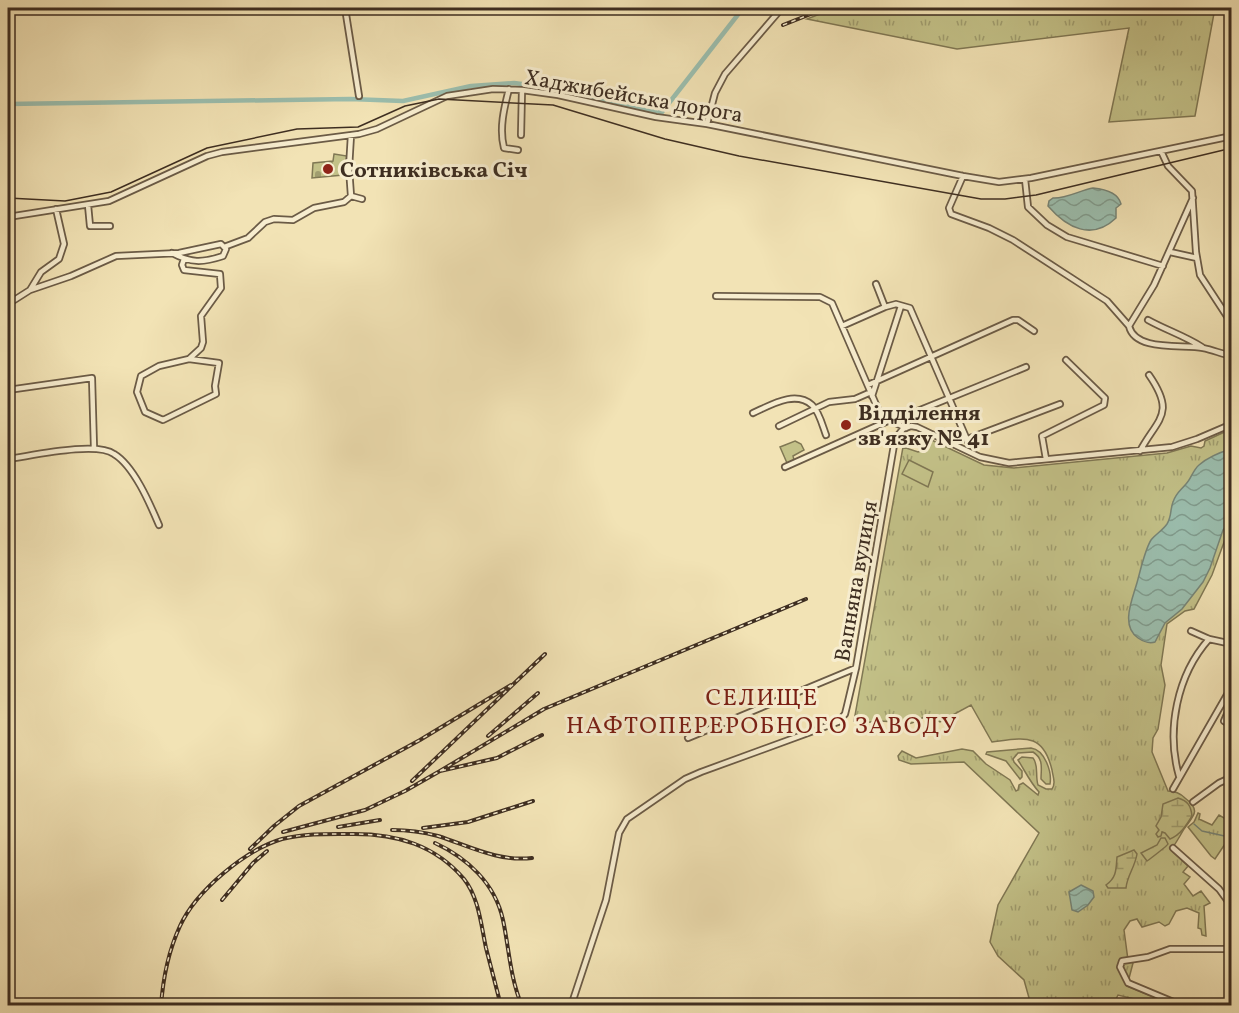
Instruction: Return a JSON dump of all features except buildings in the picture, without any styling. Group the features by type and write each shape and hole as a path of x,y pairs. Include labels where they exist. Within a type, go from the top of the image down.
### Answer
{"street":[{"path":"345,8 359,96"},
{"path":"707,124 711,103 719,84 733,64 782,8"},
{"name":"Хаджибейська дорога","path":"8,217 88,205 120,197 207,156 248,148 351,135 377,129 447,96 493,89 558,95 656,117 707,124 999,182 1025,179 1232,136"},
{"path":"509,89 504,108 502,141 504,148 518,150"},
{"path":"521,135 522,90"},
{"path":"351,135 349,168 351,196"},
{"path":"1161,151 1168,166 1190,188 1193,198 1197,258 1204,283 1232,324"},
{"path":"963,176 949,208 951,214 989,228 1012,240 1107,301 1130,330 1145,342 1204,348 1232,356"},
{"path":"1025,179 1029,207 1047,225 1067,237 1163,266"},
{"path":"351,196 362,199"},
{"path":"224,247 248,238 265,222 274,219 292,220 314,208 344,202 351,196"},
{"path":"1129,326 1144,304 1193,198"},
{"path":"88,205 90,226 110,226"},
{"path":"30,290 41,272 59,259 63,251 64,244 56,209"},
{"path":"8,304 30,290 71,276 116,256 172,253 220,244 224,247"},
{"path":"172,253 188,261 208,261 223,256 226,249 224,247"},
{"path":"1170,252 1197,258"},
{"path":"184,259 182,265 184,270 220,274 221,288 201,316 203,342 201,348 189,359 159,366 141,376 137,392 145,412 163,420 216,394 219,363 189,359"},
{"path":"876,284 885,307"},
{"path":"716,296 820,297 832,303 880,416 906,428 911,426 925,429 980,457 1009,463 1140,451 1186,443 1232,424"},
{"path":"842,326 896,304 910,308 968,442"},
{"path":"779,426 829,402 855,399 872,394 879,379 901,306"},
{"path":"868,385 1013,320 1018,320 1034,331"},
{"path":"1149,320 1204,348"},
{"path":"1046,459 1042,436 1104,405 1105,398 1066,360"},
{"path":"785,467 891,421 1026,367"},
{"path":"1140,451 1161,419 1162,405 1157,387 1149,375"},
{"path":"8,390 92,378 94,447"},
{"path":"753,412 794,398 811,404 815,408 826,435"},
{"path":"965,449 970,438 1060,404"},
{"name":"Вапняна вулиця","path":"571,1005 606,900 619,833 627,819 685,779 838,722 845,714 856,668 895,439 906,428"},
{"path":"8,459 94,447 114,453 130,469 159,525"},
{"path":"1191,631 1209,639 1232,644"},
{"path":"1179,776 1174,757 1174,727 1178,699 1184,680 1209,639"},
{"path":"688,738 856,668"},
{"path":"1173,789 1232,686"},
{"path":"1232,702 1224,721 1232,726"},
{"path":"1193,802 1219,783 1232,777"},
{"path":"1173,848 1219,889 1232,908"},
{"path":"1183,1005 1128,983 1120,967 1122,961 1148,957 1170,949 1232,950"}],"green space":[{"path":"835,8 1215,8 1195,116 1109,122 1129,28 957,49 807,19"},
{"name":"Сотниківська Січ","path":"334,154 347,156 343,175 312,178 313,163 333,161"},
{"path":"1231,429 1231,528 1212,575 1194,609 1185,611 1167,624 1161,665 1165,685 1152,752 1168,791 1181,795 1195,810 1193,817 1171,850 1188,866 1183,872 1190,877 1184,884 1193,896 1201,891 1210,903 1204,906 1206,936 1202,935 1201,929 1198,928 1199,913 1187,908 1176,911 1169,924 1165,926 1159,922 1142,927 1137,919 1130,921 1124,930 1128,960 1133,963 1127,986 1161,1000 1160,1005 1118,995 1114,1005 1031,1005 1024,980 998,956 990,942 998,905 1039,833 964,762 911,764 899,760 898,756 902,751 916,758 962,749 973,751 986,764 1010,780 1016,791 1023,783 1038,795 1039,792 1018,760 1022,757 1033,758 1036,764 1038,785 1052,789 1054,782 1052,770 1043,749 1031,740 1014,739 992,742 971,705 940,722 927,715 907,724 886,721 863,723 854,721 903,447 921,451 920,437 914,435 919,434 984,465 1014,468 1167,453 1191,446 1201,448 1205,441"},
{"path":"795,441 801,444 804,450 793,456 794,460 787,463 780,447"},
{"path":"909,460 933,472 928,487 902,474"},
{"path":"1031,748 1044,757 1050,774 1050,784 1046,784 1041,779 1040,761 1033,752 1018,753 1013,759 1022,771 1020,779 1006,761 986,754 987,752"},
{"path":"1178,798 1188,804 1192,816 1174,837 1170,839 1162,832 1158,837 1156,834 1159,830 1156,826 1161,817 1163,804"},
{"path":"1198,813 1200,814 1199,819 1212,825 1219,815 1231,822 1229,827 1231,830 1231,860 1225,844 1215,859 1188,827 1194,822"},
{"path":"1161,838 1165,838 1168,844 1147,861 1141,853 1157,845"},
{"path":"1134,850 1137,854 1126,888 1108,888 1106,885 1114,876 1117,857"}],"water":[{"path":"1093,188 1114,194 1121,204 1116,208 1116,218 1098,229 1080,229 1072,226 1048,206 1049,201 1053,198"},
{"path":"1231,449 1231,519 1223,530 1210,568 1203,582 1182,609 1165,623 1155,642 1144,642 1132,632 1129,626 1129,610 1149,544 1167,524 1175,496 1188,482 1197,467 1202,462"},
{"path":"1081,885 1093,891 1094,897 1078,912 1072,910 1069,892"}],"waterway":[{"path":"8,104 350,99 403,101 471,86 514,83 546,87 662,112 740,12"},
{"path":"1194,824 1202,831 1232,839"}],"tram line":[{"path":"8,198 65,201 111,192 207,148 297,129 358,127 405,106 439,99 553,105 665,139 739,156 981,199 1036,195 1232,148"}],"railway":[{"path":"783,25 826,8"},
{"path":"440,771 544,709 806,599"},
{"path":"412,781 545,654"},
{"path":"250,849 299,806 420,740 511,685"},
{"path":"488,736 538,693"},
{"path":"283,832 365,810 440,771 497,758 542,735"},
{"path":"423,828 468,822 533,801"},
{"path":"338,827 380,820"},
{"path":"392,830 438,836 507,858 532,858"},
{"path":"161,1006 167,965 180,926 197,899 210,886 238,862 268,844 291,837 336,834 385,836 400,839 428,850 453,867 469,886 476,903 501,1006"},
{"path":"435,843 468,864 494,894 503,920 512,974 522,1006"},
{"path":"222,900 253,863 267,851"}],"place":[{"name":"Сотниківська Січ","path":"328,169"},
{"name":"Відділення зв'язку № 41","path":"846,425"}],"district":[{"name":"СЕЛИЩЕ НАФТОПЕРЕРОБНОГО ЗАВОДУ","path":"762,711"}]}
